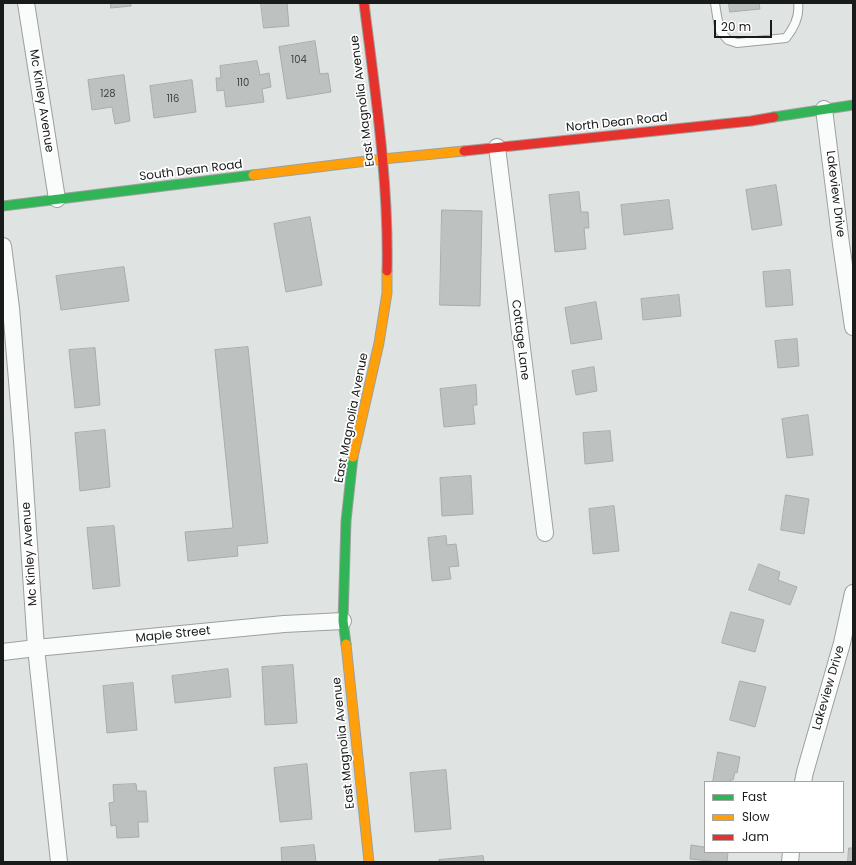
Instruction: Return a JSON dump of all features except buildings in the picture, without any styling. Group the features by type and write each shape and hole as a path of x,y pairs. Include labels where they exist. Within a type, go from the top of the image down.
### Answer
{"street":[{"name":"Mc Kinley Avenue","path":"26,3 57,199"},
{"name":"East Magnolia Avenue","path":"364,3 383,159 388,240 387,293 379,343 353,459 346,521 343,621 369,862"},
{"name":"North Dean Road","path":"383,159 751,121 853,105"},
{"name":"Lakeview Drive","path":"824,109 853,327"},
{"name":"Cottage Lane","path":"496,147 545,533"},
{"name":"South Dean Road","path":"3,206 383,159"},
{"name":"Mc Kinley Avenue","path":"3,246 12,316 36,648 59,862"},
{"name":"Lakeview Drive","path":"803,781 842,643 853,593"},
{"name":"Maple Street","path":"3,652 284,624 343,621"}],"lane":[{"path":"715,3 720,32 728,40 737,43 786,38 792,31 797,20 799,8 798,3"}],"traffic: fast":[{"path":"774,117 853,105"},
{"path":"3,206 253,175"},
{"path":"346,644 343,621 346,521 353,457"}],"traffic: slow":[{"path":"253,175 383,159 464,151"},
{"path":"353,457 379,343 387,293 387,271"},
{"path":"346,644 369,862"}],"traffic: jam":[{"path":"364,3 384,170 387,271"},
{"path":"464,151 751,121 774,117"}]}
